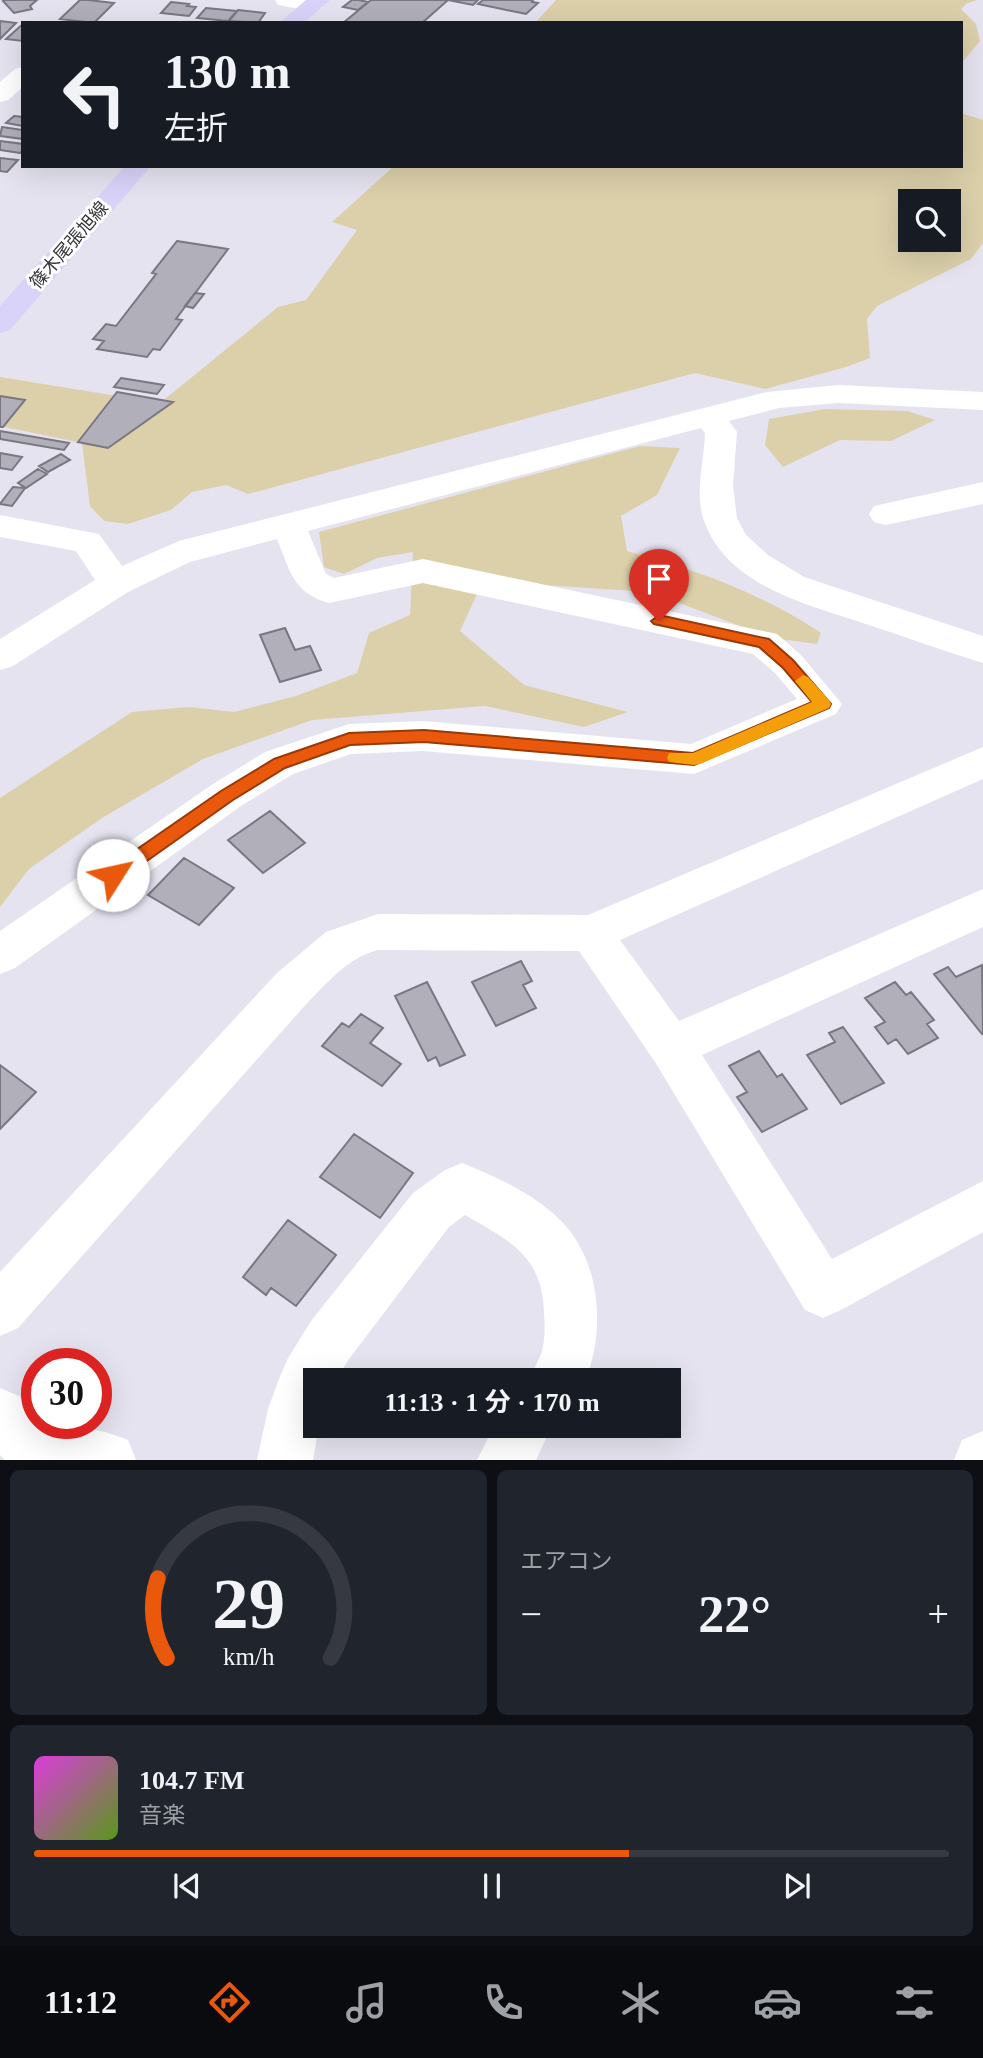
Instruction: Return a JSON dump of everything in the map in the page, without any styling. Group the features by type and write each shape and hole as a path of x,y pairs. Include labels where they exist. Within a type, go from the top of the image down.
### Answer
{"main road":[{"path":"292,21 316,2"},
{"name":"篠木尾張旭線","path":"0,324 137,168"}],"street":[{"path":"286,0 316,2"},
{"path":"0,95 19,64"},
{"path":"0,657 116,583 179,553 778,399 838,394 983,401"},
{"path":"708,417 721,432 717,504 724,526 747,557 765,572 792,586 983,650"},
{"path":"886,514 983,493"},
{"path":"0,955 227,795 279,763 349,739 424,736 694,759 823,704 788,664 764,643 423,570 329,591 312,581 288,525"},
{"path":"0,526 87,542 116,583"},
{"path":"0,1310 293,987 334,948 356,936 378,932 591,933 983,762"},
{"path":"671,1047 983,906"},
{"path":"591,933 671,1047 823,1292 983,1205"},
{"path":"313,1368 330,1340 431,1210 462,1187 531,1225 564,1267 572,1303 565,1368"},
{"path":"285,1460 295,1409 303,1387"},
{"path":"0,1415 26,1442 108,1460"},
{"path":"505,1460 518,1438"}],"shaded area":[{"path":"556,0 977,0 961,9 976,24 980,41 963,62 963,21 537,21"},
{"path":"963,114 983,120 983,243 971,259 877,306 867,319 870,358 846,367 765,389 695,373 248,494 226,485 192,492 171,510 128,524 104,521 90,506 82,443 0,426 0,377 160,403 278,307 306,300 357,230 332,222 392,168 963,168"},
{"path":"825,409 907,411 935,420 891,441 840,440 783,467 765,445 769,419"},
{"path":"640,446 680,448 657,495 621,516 627,551 678,566 752,594 821,633 817,644 772,638 650,592 483,581 460,631 524,685 628,712 584,727 485,706 312,720 203,759 102,818 29,869 0,907 0,798 132,712 189,707 234,712 296,696 357,673 369,633 410,615 413,552 377,558 344,574 324,567 319,532"}],"building":[{"path":"37,0 30,6 32,9 14,13 3,1"},
{"path":"80,0 114,3 96,21 60,19"},
{"path":"352,0 368,2 358,10 343,7"},
{"path":"371,0 448,0 424,21 345,21"},
{"path":"448,0 478,0 473,5"},
{"path":"483,0 533,0 532,2 538,3 526,14 478,4"},
{"path":"171,2 196,7 189,16 161,13"},
{"path":"206,8 237,11 228,21 197,18"},
{"path":"238,10 265,13 259,21 229,21"},
{"path":"0,21 16,23 0,39"},
{"path":"21,26 21,41 6,39"},
{"path":"14,116 21,117 21,126 6,123"},
{"path":"2,127 21,130 21,139 0,136"},
{"path":"0,141 21,144 20,153 0,150"},
{"path":"0,158 18,160 7,172 0,171"},
{"path":"177,241 228,249 176,319 182,320 160,350 153,349 147,357 97,349 104,341 93,339 106,324 116,326 156,274 152,273"},
{"path":"195,293 204,294 193,308 185,306"},
{"path":"121,378 164,385 157,394 114,387"},
{"path":"117,392 173,402 108,448 78,442"},
{"path":"0,396 25,400 3,427 0,427"},
{"path":"0,431 69,443 64,450 0,439"},
{"path":"0,453 22,457 12,470 0,468"},
{"path":"61,454 70,460 48,472 39,466"},
{"path":"38,469 47,474 26,488 18,483"},
{"path":"13,487 25,488 12,506 0,504"},
{"path":"285,628 295,650 310,646 321,670 280,682 260,635"},
{"path":"270,811 305,843 263,873 228,840"},
{"path":"184,858 234,888 199,925 148,895"},
{"path":"521,961 532,981 523,985 536,1008 496,1026 472,982"},
{"path":"982,965 982,1034 934,974 948,967 956,977"},
{"path":"427,982 465,1055 440,1066 436,1057 428,1061 395,996"},
{"path":"895,982 906,995 911,992 934,1020 927,1024 938,1038 908,1054 896,1039 888,1044 875,1027 885,1022 865,998"},
{"path":"361,1014 383,1028 370,1043 401,1064 382,1086 322,1046 342,1023 349,1027"},
{"path":"843,1027 884,1083 841,1104 807,1055 835,1042 829,1033"},
{"path":"759,1051 777,1077 782,1074 807,1109 762,1132 737,1097 747,1092 729,1066"},
{"path":"0,1065 36,1092 0,1129"},
{"path":"354,1134 413,1173 380,1218 320,1177"},
{"path":"288,1220 336,1255 296,1306 271,1288 266,1295 243,1277"}],"slow traffic":[{"path":"675,758 694,759 823,704 803,681"}],"route":[{"path":"113,875 227,795 279,763 349,739 424,736 694,759 823,704 788,664 764,643 659,621"}]}
